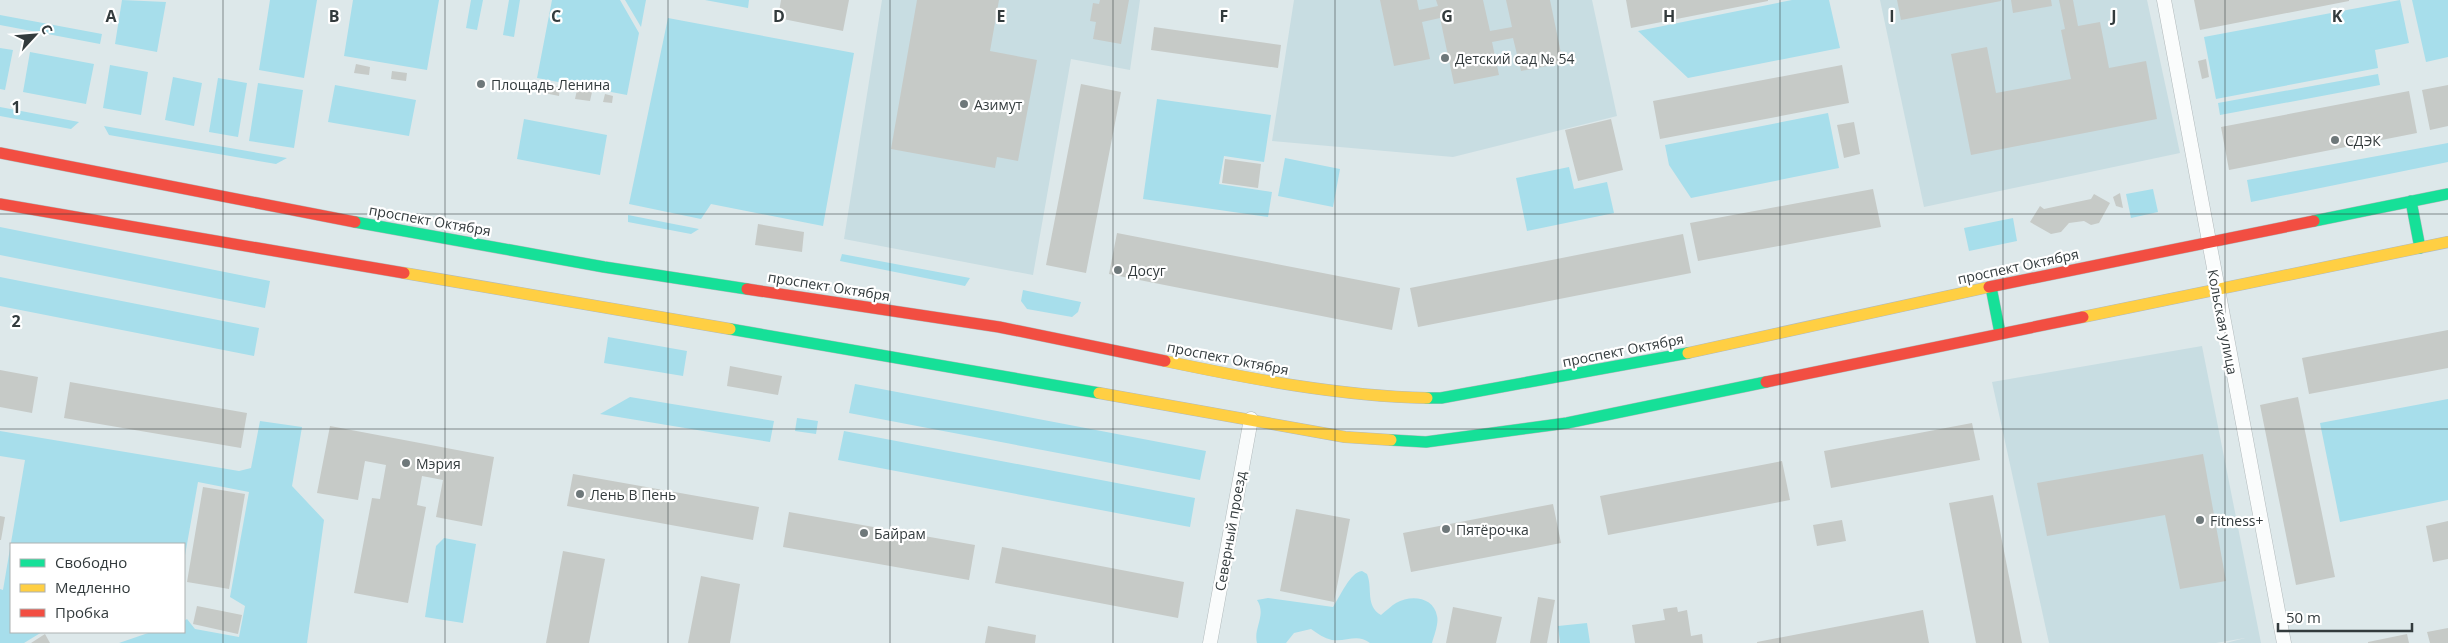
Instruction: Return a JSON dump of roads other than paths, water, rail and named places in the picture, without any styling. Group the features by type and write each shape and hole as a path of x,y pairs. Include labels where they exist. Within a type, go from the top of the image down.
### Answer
{"main road":[{"name":"проспект Октября","path":"0,153 295,211 604,268 999,327 1263,381 1398,397 1442,398 1632,364 1991,287 2448,194"},
{"path":"2411,201 2420,248"},
{"path":"0,204 1251,418 1345,437 1435,441 1567,423 2448,242"},
{"path":"1991,287 2000,333"}],"street":[{"name":"Кольская улица","path":"2164,0 2284,643"},
{"name":"Северный проезд","path":"1210,643 1251,418"}],"place":[{"name":"Детский сад № 54","path":"1445,58"},
{"name":"Площадь Ленина","path":"481,84"},
{"name":"Азимут","path":"964,104"},
{"name":"СДЭК","path":"2335,140"},
{"name":"Досуг","path":"1118,270"},
{"name":"Мэрия","path":"406,463"},
{"name":"Лень В Пень","path":"580,494"},
{"name":"Fitness+","path":"2200,520"},
{"name":"Пятёрочка","path":"1446,529"},
{"name":"Байрам","path":"864,533"}]}
